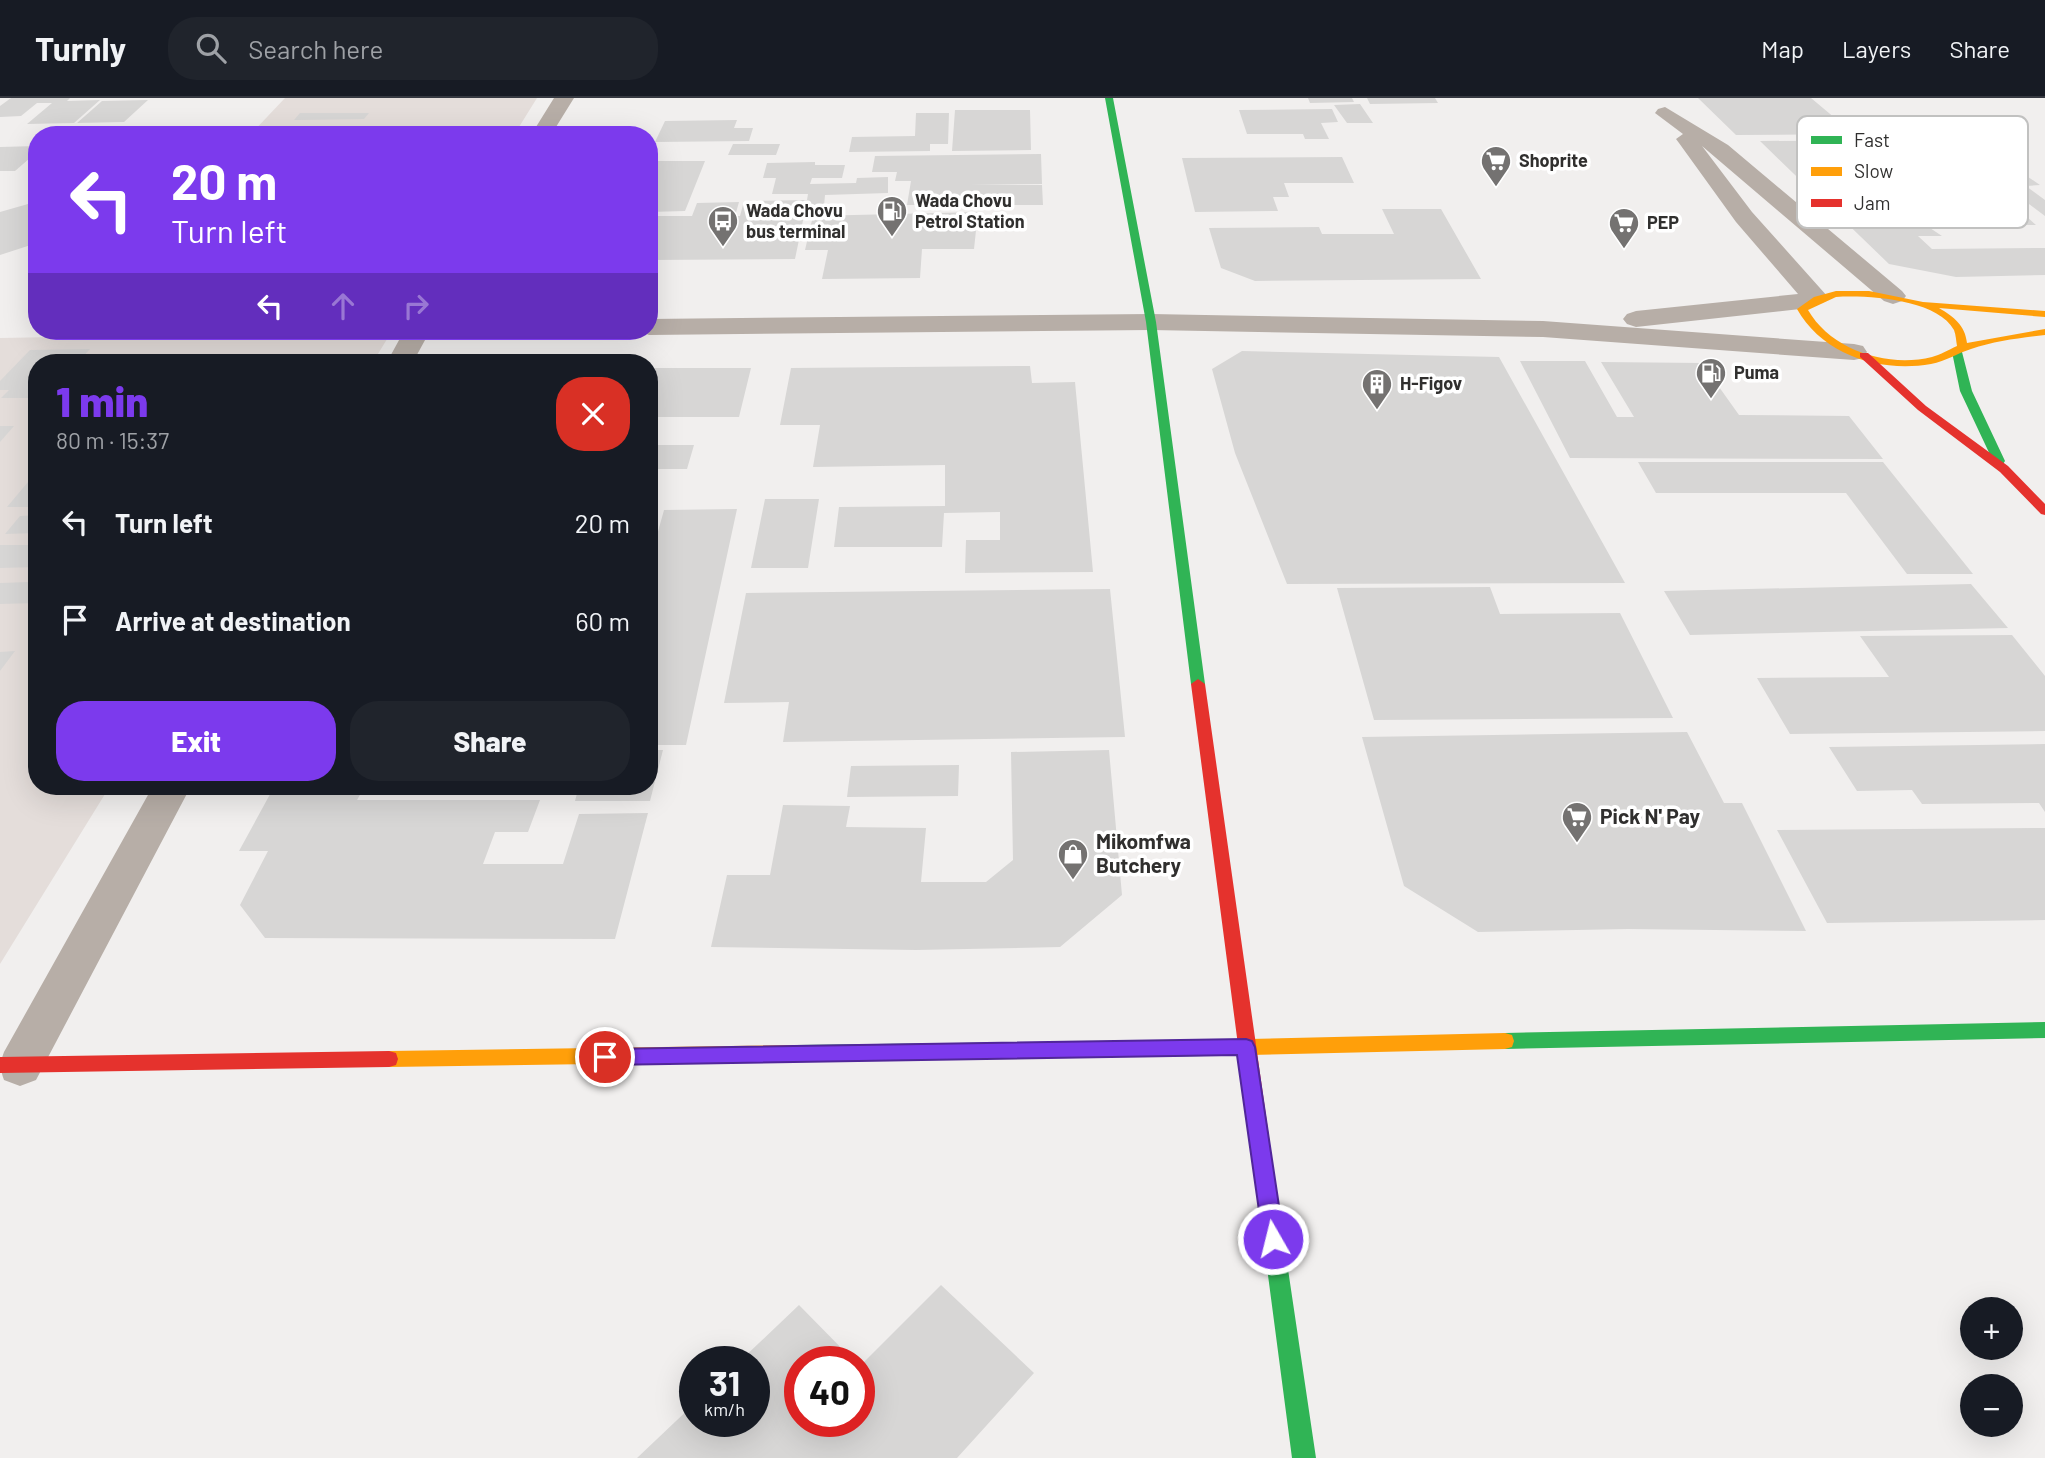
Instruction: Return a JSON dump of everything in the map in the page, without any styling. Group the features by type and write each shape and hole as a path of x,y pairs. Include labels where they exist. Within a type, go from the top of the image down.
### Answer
{"main road":[{"path":"1109,98 1151,322 1246,1047 1304,1458"},
{"path":"2045,314 1917,303 1893,296 1848,291 1812,299 1802,309 1804,320 1813,331 1859,353 1909,362 1946,358 1959,350 2045,332"},
{"path":"1917,303 1955,325 1963,336 1959,350 1966,391 2004,469"},
{"path":"1859,353 1922,408 2004,469 2045,511"},
{"path":"10,1065 1246,1047 2045,1031"}],"street":[{"path":"547,126 564,98"},
{"path":"1658,105 1721,149 1797,214"},
{"path":"1658,105 1812,299"},
{"path":"1813,228 1893,296"},
{"path":"1543,329 1812,299"},
{"path":"658,327 1151,322 1543,329 1859,353"},
{"path":"10,1065 167,795"}],"shaded area":[{"path":"285,98 537,98 520,126 259,126"},
{"path":"0,338 386,340 378,354 28,354 28,795 104,795 0,964"}],"building":[{"path":"11,98 100,100 74,123 27,124 52,103 37,103 21,116 0,117 0,106"},
{"path":"1308,98 1352,98 1354,102 1310,103"},
{"path":"1367,98 1435,98 1438,103 1370,104"},
{"path":"1698,98 1811,98 1832,116 1797,116 1797,134 1736,135"},
{"path":"148,100 124,122 77,123 102,101"},
{"path":"1360,104 1373,123 1347,123 1334,105"},
{"path":"1332,109 1338,122 1321,123 1329,139 1305,139 1303,134 1247,134 1239,110"},
{"path":"955,110 1030,110 1031,150 952,151"},
{"path":"300,113 369,113 364,119 294,120"},
{"path":"916,113 949,113 948,144 930,144 930,151 849,152 852,137 915,136"},
{"path":"737,120 734,128 753,128 749,141 658,142 665,121"},
{"path":"1760,141 1797,141 1797,177"},
{"path":"733,144 780,144 776,155 728,155"},
{"path":"28,146 28,160 15,171 0,171 0,147"},
{"path":"1041,154 1042,184 970,185 1042,185 1043,205 907,205 911,181 895,181 897,172 872,172 875,156"},
{"path":"1342,157 1354,183 1284,183 1289,197 1273,197 1278,211 1195,212 1182,158"},
{"path":"658,161 705,161 685,211 658,212"},
{"path":"815,162 815,165 845,165 842,178 812,178 810,184 856,183 857,178 888,177 888,193 825,195 824,206 806,206 795,259 658,260 658,216 692,216 697,203 739,202 735,216 740,216 744,201 807,200 808,194 772,194 776,178 763,178 767,163"},
{"path":"2028,177 2040,185 2028,186"},
{"path":"2028,187 2045,200 2045,216 2028,203"},
{"path":"28,204 28,246 0,255 0,212"},
{"path":"1382,209 1441,209 1481,279 1255,281 1221,268 1209,228 1319,227 1322,234 1394,234"},
{"name":"Wada Chovu Petrol Station","path":"978,212 974,249 922,249 920,278 822,279 828,250 805,250 813,216"},
{"path":"1852,228 1930,228 1942,236 1918,236 1932,249 2045,248 2045,275 1956,277 1889,264"},
{"path":"90,349 85,354 28,354 28,398 1,398 9,390 0,390 0,381 30,350"},
{"path":"1242,351 1499,357 1625,583 1287,584 1235,453 1212,369"},
{"path":"1520,361 1585,361 1617,417 1634,417 1601,362 1702,363 1739,415 1849,416 1883,459 1570,458"},
{"path":"1030,366 1032,383 1075,382 1093,572 965,573 966,540 1000,540 1000,512 944,513 942,547 834,547 839,507 945,506 945,465 813,467 820,425 780,425 791,368"},
{"path":"658,368 751,368 739,417 658,417"},
{"path":"0,426 14,426 0,442"},
{"path":"658,445 694,445 687,469 658,469"},
{"path":"1638,462 1883,462 1973,574 1907,574 1846,493 1656,493"},
{"path":"28,482 28,507 7,507"},
{"path":"765,499 819,499 808,568 751,568"},
{"path":"737,509 686,745 658,745 658,532 664,510"},
{"path":"20,516 28,516 28,533 5,534"},
{"path":"0,545 28,545 28,567 0,568"},
{"path":"28,582 28,603 0,604 0,583"},
{"path":"1971,584 2008,628 1690,635 1664,591"},
{"path":"1490,587 1500,614 1620,613 1673,718 1374,720 1337,588"},
{"path":"1110,589 1125,737 783,742 789,702 724,703 746,593"},
{"path":"2012,635 2045,676 2045,731 1790,734 1757,678 1889,677 1860,636"},
{"path":"15,651 0,671 0,652"},
{"name":"Pick N' Pay","path":"1687,732 1724,803 1742,803 1806,931 1628,929 1478,932 1404,886 1362,737"},
{"path":"2045,744 2045,812 2039,803 1922,804 1912,790 1857,791 1829,747"},
{"path":"658,750 663,750 658,770"},
{"path":"1109,750 1122,895 1060,947 916,950 711,947 727,875 770,875 783,805 850,806 846,827 926,828 921,882 986,882 1013,860 1011,752"},
{"path":"959,765 958,796 847,797 851,766"},
{"path":"270,795 360,795 357,800 540,800 528,832 495,832 483,864 563,864 579,814 648,813 615,939 265,938 240,905 268,851 239,851"},
{"path":"577,795 652,795 650,801 575,801"},
{"path":"2045,828 2045,920 1827,923 1777,830"},
{"path":"941,1285 1034,1373 957,1458 637,1458 679,1418 679,1437 770,1437 770,1346 756,1346 799,1305 839,1346 784,1346 784,1437 875,1437 875,1351"}],"traffic: fast":[{"path":"1109,98 1151,322 1198,684"},
{"path":"1957,352 1966,391 1999,461"},
{"path":"1505,1041 2045,1030"},
{"path":"796,1053 1204,1048"},
{"path":"1271,1222 1304,1458"}],"traffic: slow":[{"path":"1962,347 1960,332 1950,319 1934,309 1913,302 1850,293 1826,296 1802,309 1823,337 1838,347 1874,359 1893,362 1929,361 1965,347 2045,332"},
{"path":"1926,304 2045,314"},
{"path":"1204,1048 1505,1041"},
{"path":"389,1059 796,1053"}],"traffic: jam":[{"path":"1864,355 1922,408 2004,469 2045,511"},
{"path":"1198,684 1271,1222"},
{"path":"0,1065 389,1059"}],"place":[{"name":"Shoprite","path":"1496,188"},
{"name":"Wada Chovu Petrol Station","path":"892,238"},
{"name":"Wada Chovu bus terminal","path":"723,248"},
{"name":"PEP","path":"1624,250"},
{"name":"Puma","path":"1711,400"},
{"name":"H-Figov","path":"1377,411"},
{"name":"Pick N' Pay","path":"1577,844"},
{"name":"Mikomfwa Butchery","path":"1073,881"}],"route":[{"path":"605,1057 1246,1047 1273,1239"}]}
